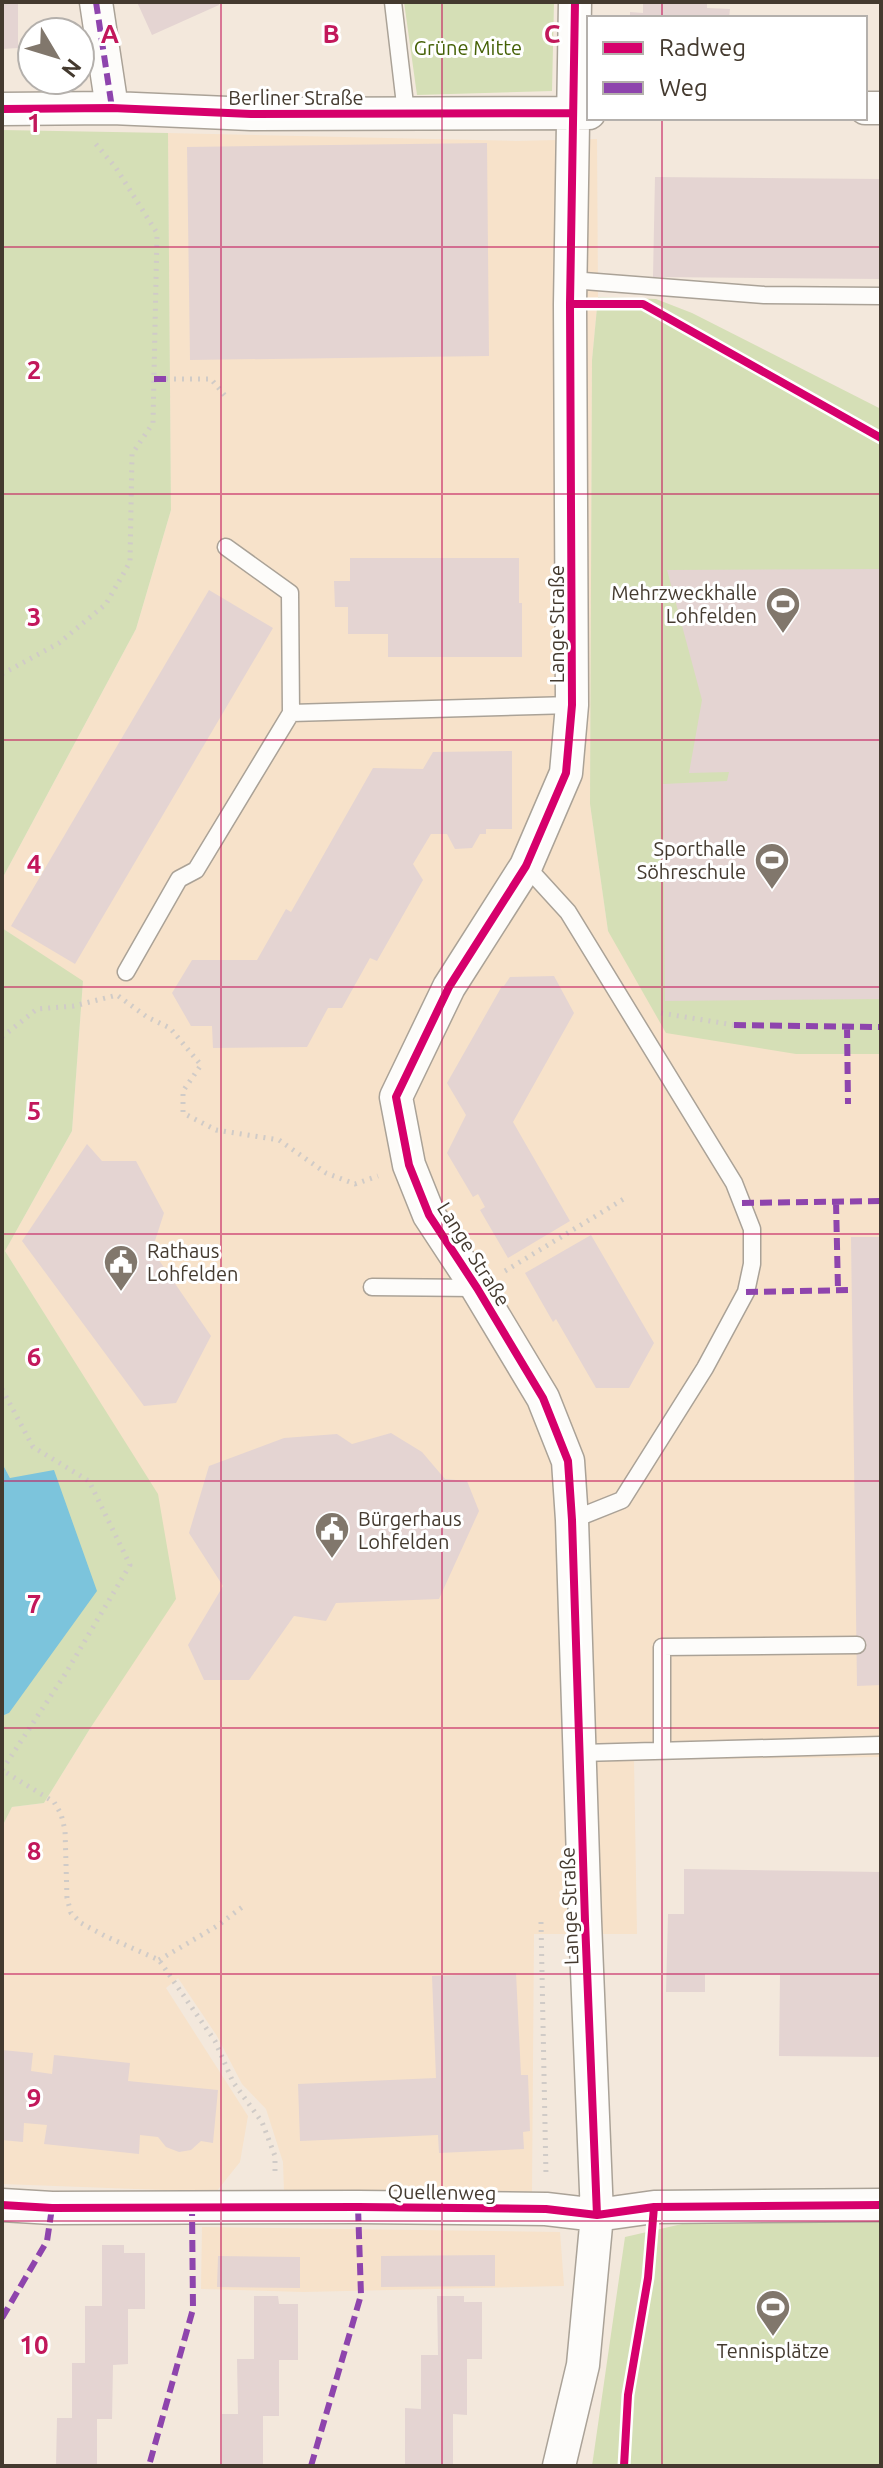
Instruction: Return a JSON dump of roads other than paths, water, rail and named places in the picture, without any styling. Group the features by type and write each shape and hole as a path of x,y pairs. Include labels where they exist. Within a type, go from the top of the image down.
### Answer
{"street":[{"path":"96,2 112,108"},
{"name":"Lange Straße","path":"559,2466 583,2365 597,2215 568,1461 543,1398 429,1215 409,1165 396,1097 449,987 526,866 566,773 572,705 571,280 580,113 575,2"},
{"name":"Berliner Straße","path":"2,109 112,108 251,114 580,113"},
{"name":"Quellenweg","path":"2,2205 52,2208 546,2209 597,2215 654,2207 881,2205"}],"lane":[{"path":"393,2 406,113"},
{"path":"571,280 764,295 881,296"},
{"path":"126,972 179,879 196,870 291,713 290,593 226,547"},
{"path":"291,713 572,705"},
{"path":"526,866 568,912 734,1183 752,1229 752,1264 746,1292 705,1368 622,1500 572,1520"},
{"path":"372,1287 477,1288"},
{"path":"662,1750 662,1647 857,1645"},
{"path":"581,1753 881,1745"}],"water":[{"path":"2,1463 10,1478 54,1470 97,1591 9,1713 2,1716"}],"place":[{"name":"Mehrzweckhalle Lohfelden","path":"783,635"},
{"name":"Sporthalle Söhreschule","path":"772,891"},
{"name":"Rathaus Lohfelden","path":"121,1293"},
{"name":"Bürgerhaus Lohfelden","path":"332,1560"},
{"name":"Tennisplätze","path":"773,2338"}],"park label":[{"name":"Grüne Mitte","path":"468,47"}]}
